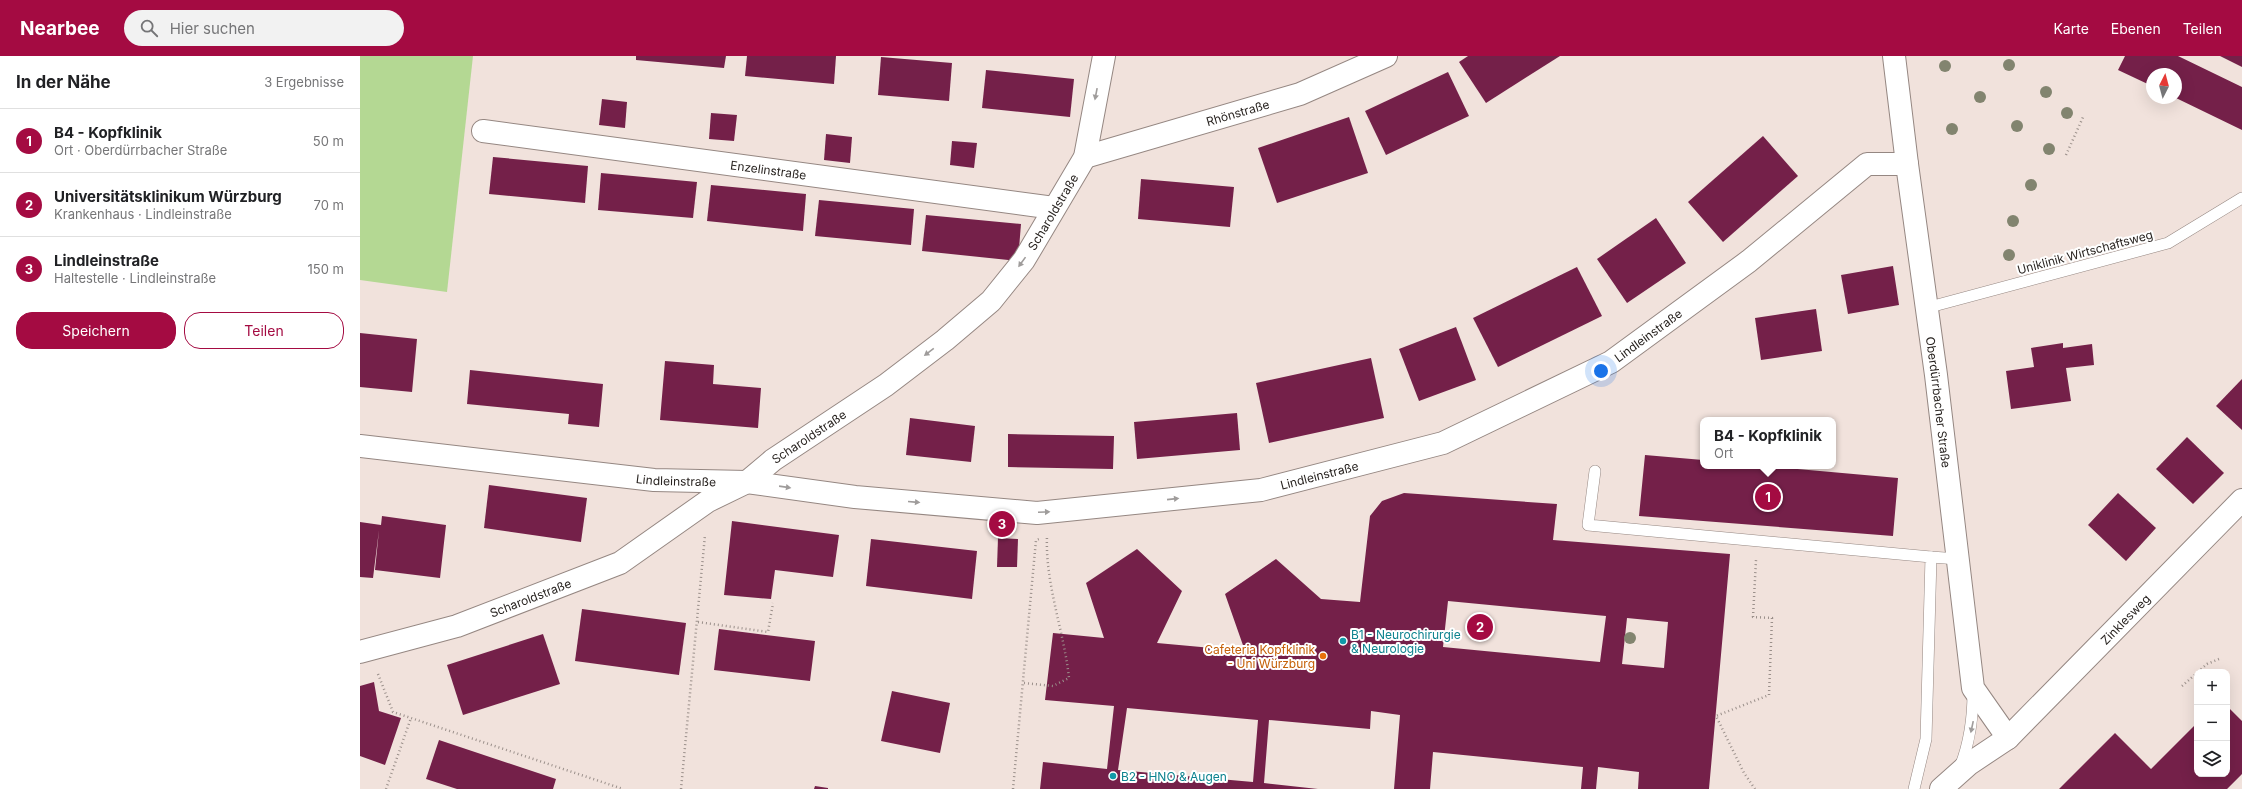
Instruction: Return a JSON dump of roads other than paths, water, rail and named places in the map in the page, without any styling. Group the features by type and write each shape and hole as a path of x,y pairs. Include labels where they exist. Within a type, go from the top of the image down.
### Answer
{"street":[{"name":"Scharoldstraße","path":"364,651 457,626 620,563 708,501 746,482 773,460 886,385 991,301 1024,260 1085,157 1104,56"},
{"name":"Rhönstraße","path":"1085,157 1300,94 1386,56"},
{"name":"Oberdürrbacher Straße","path":"1894,56 1958,558 1973,688 2008,738"},
{"name":"Enzelinstraße","path":"483,131 1054,208"},
{"name":"Lindleinstraße","path":"360,446 654,480 746,482 855,497 1003,511 1051,512 1261,490 1442,443 1611,362 1749,261 1867,164 1907,164"},
{"name":"Zinklesweg","path":"1941,789 1957,775 2008,738 2242,500"}],"lane":[{"name":"Uniklinik Wirtschaftsweg","path":"1926,308 2168,243 2242,198"},
{"path":"1595,471 1588,525 1757,539 1930,557 1958,558"},
{"path":"1914,789 1926,739 1930,557"},
{"path":"1957,775 1967,750 1973,720 1973,688"}],"place":[{"name":"B4 - Kopfklinik","path":"1768,497"},
{"name":"Lindleinstraße","path":"1002,524"},
{"name":"Universitätsklinikum Würzburg","path":"1480,627"},
{"name":"B1 - Neurochirurgie & Neurologie","path":"1343,641"},
{"name":"Cafeteria Kopfklinik - Uni Würzburg","path":"1323,656"},
{"name":"B2 - HNO & Augen","path":"1113,776"}]}
